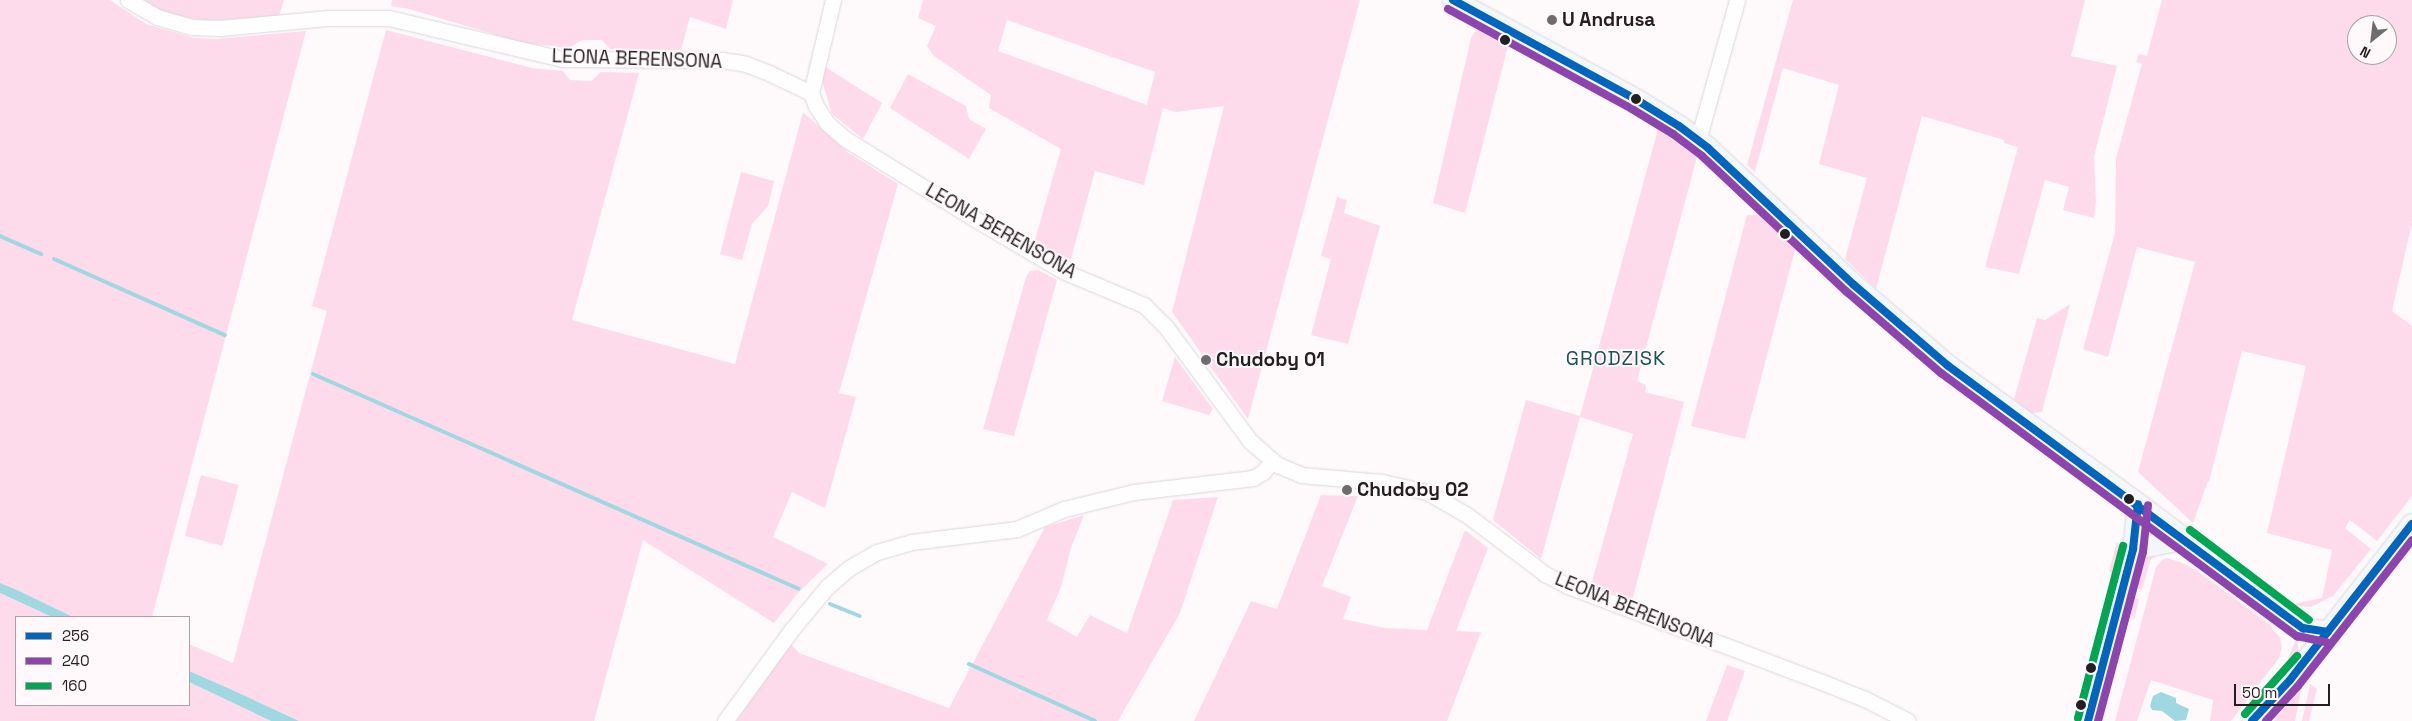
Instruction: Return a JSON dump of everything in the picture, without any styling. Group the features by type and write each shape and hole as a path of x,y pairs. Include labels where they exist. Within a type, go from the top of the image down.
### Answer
{"street":[{"name":"LEONA BERENSONA","path":"128,0 157,17 192,27 220,28 327,18 365,17 405,20 507,48 562,59 722,60 758,68 811,93 816,106 827,123 844,138 1032,254 1063,271 1144,304 1166,327 1250,440 1272,461 1301,475 1382,482 1427,492 1467,515 1545,574 1568,586 1822,682 1908,721"},
{"path":"811,93 834,0"},
{"path":"1453,0 1637,100 1698,140 1848,279 1940,359 2303,628 2328,632"},
{"path":"1698,140 1736,0"},
{"path":"725,721 820,594 849,568 877,552 911,542 1017,528 1064,509 1134,492 1253,478 1263,472 1272,461"},
{"path":"2088,721 2133,549 2138,522 2138,504"},
{"path":"2252,721 2304,663 2412,524"},
{"path":"2133,549 2184,538"},
{"path":"2303,628 2304,663"}],"shaded area":[{"path":"0,0 110,0 146,24 194,38 216,39 306,31 152,616 71,616 0,583"},
{"path":"141,0 284,0 279,16 207,21 165,13"},
{"path":"392,0 733,0 726,29 690,17 681,50 610,49 602,40 582,40 569,48 523,43 409,9 391,6"},
{"path":"923,0 1360,0 1248,419 1210,366 1212,364 1204,353 1202,354 1172,312 1224,106 1175,112 1163,108 1144,185 1095,171 1070,262 1034,243 1061,149 989,108 991,95 934,56 927,46 936,26 918,18","holes":["1007,20 1155,72 1147,105 998,51"]},
{"path":"1793,0 2085,0 2071,56 2117,66 2094,157 2096,202 2094,218 2063,210 2069,187 2045,180 2019,274 1985,267 2018,147 2004,143 2004,140 1922,116 1876,289 1845,259 1867,178 1819,164 1839,85 1783,68 1755,172 1747,165"},
{"path":"2162,0 2412,0 2412,223 2392,311 2412,326 2412,496 2377,541 2350,520 2345,528 2371,549 2333,596 2311,607 2295,606 2269,588 2293,604 2322,598 2332,550 2267,533 2306,366 2242,351 2209,482 2193,523 2138,472 2195,262 2137,247 2108,357 2083,349 2115,233 2116,158 2142,64 2136,62 2139,54 2147,56"},
{"path":"1479,29 1508,46 1465,213 1433,203 1471,38 1476,30"},
{"path":"386,30 532,68 563,71 570,80 591,81 601,72 639,73 572,320 735,364 803,112 849,153 898,184 839,393 856,397 825,508 792,492 773,537 828,564 798,593 774,623 643,540 594,721 299,721 190,671 190,644 233,663 327,311 312,306"},
{"path":"824,66 882,103 863,139 832,114 821,78"},
{"path":"908,74 966,106 969,119 986,129 969,159 890,108"},
{"path":"1658,129 1697,157 1637,381 1646,385 1645,392 1684,402 1632,601 1591,585 1633,434 1580,417 1541,559 1493,520 1526,400 1580,416"},
{"path":"741,172 774,181 768,206 752,224 742,260 720,254"},
{"path":"1337,197 1347,200 1344,213 1380,226 1348,344 1311,335 1331,259 1321,256"},
{"path":"1747,215 1761,215 1796,246 1745,439 1691,426"},
{"path":"1038,270 1057,280 1014,436 983,429 1026,277 1030,271"},
{"path":"2070,304 2042,412 2031,413 2014,399 2037,318 2045,320"},
{"path":"1175,357 1213,409 1209,415 1162,401"},
{"path":"201,475 239,485 222,546 185,536"},
{"path":"1321,495 1358,496 1322,586 1351,597 1343,619 1385,628 1427,630 1465,530 1488,548 1456,631 1481,632 1447,721 1194,721 1251,601 1277,609"},
{"path":"1218,497 1180,613 1118,721 736,721 791,644 799,653 949,708 1045,527 1084,515 1071,548 1061,587 1047,620 1077,637 1090,615 1127,633 1173,500"},
{"path":"2125,541 2114,576 2109,570 2117,542 2120,546"},
{"path":"2152,549 2154,556 2150,561 2142,590 2133,587 2140,559"},
{"path":"2167,558 2196,570 2269,624 2280,638 2282,647 2279,658 2231,721 2210,721 2213,700 2151,680 2137,721 2115,721 2156,567 2162,560"},
{"path":"0,593 50,616 15,616 15,706 190,706 190,682 271,721 0,721"},
{"path":"2130,597 2139,599 2134,620 2125,607"},
{"path":"2297,638 2299,655 2289,665 2288,658"},
{"path":"1727,665 1745,671 1727,721 1706,721"},
{"path":"2310,684 2317,689 2309,721 2302,721"},
{"path":"2301,686 2295,721 2274,721"}],"water":[{"path":"0,583 71,616 50,616 0,593"},
{"path":"190,671 299,721 271,721 190,682"},
{"path":"2161,692 2176,698 2176,703 2189,709 2186,720 2175,721 2162,711 2152,710 2150,706 2153,696"}],"waterway":[{"path":"0,236 41,254"},
{"path":"54,259 225,335"},
{"path":"313,374 799,589"},
{"path":"830,604 860,616"},
{"path":"969,664 1095,721"}],"transit line":[{"name":"256","path":"1453,0 1637,100 1679,126 1708,148 1854,285 1947,365 2303,628 2328,632"},
{"name":"240","path":"1448,9 1632,109 1673,134 1702,156 1847,292 1941,373 2297,636 2326,642"},
{"name":"256","path":"2088,721 2133,549 2138,504"},
{"name":"240","path":"2098,721 2143,552 2148,505"},
{"name":"256","path":"2252,721 2290,680 2412,524"},
{"name":"160","path":"2190,530 2309,620"},
{"name":"240","path":"2266,721 2298,686 2412,540"},
{"name":"160","path":"2078,718 2123,546"},
{"name":"160","path":"2245,714 2297,656"}],"place":[{"name":"U Andrusa","path":"1552,20"},
{"name":"Chudoby 01","path":"1206,360"},
{"name":"Chudoby 02","path":"1347,490"}],"district":[{"name":"GRODZISK","path":"1616,358"}]}
